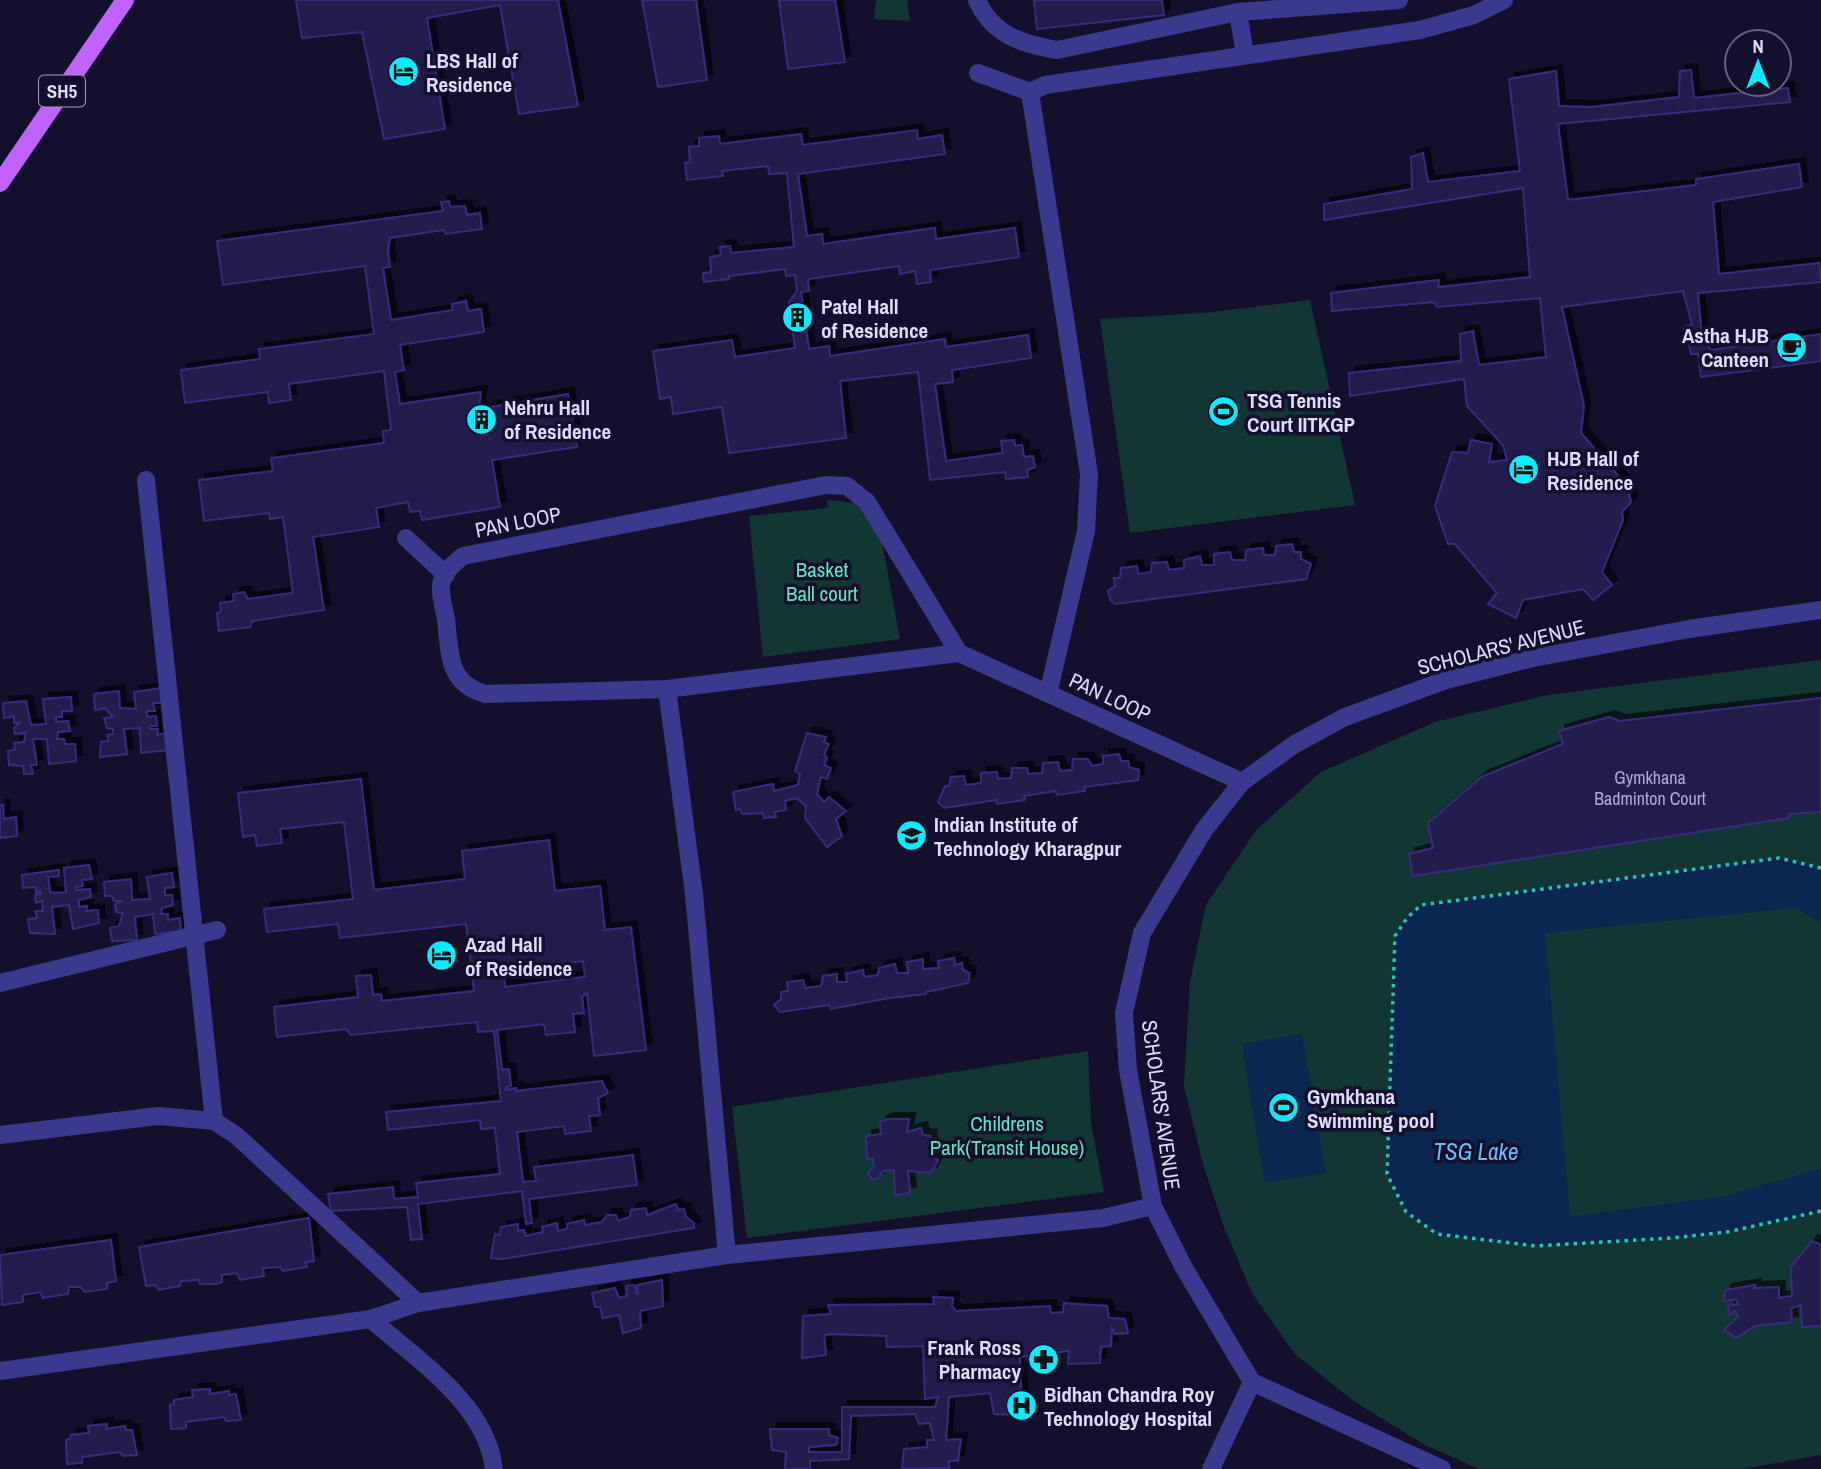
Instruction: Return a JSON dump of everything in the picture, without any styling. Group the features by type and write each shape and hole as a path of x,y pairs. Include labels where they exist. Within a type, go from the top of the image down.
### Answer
{"main road":[{"name":"SH5","path":"0,183 125,0"}],"street":[{"path":"977,0 997,31 1029,45 1057,50 1238,12 1399,0"},
{"path":"978,73 1030,92 1045,85 1420,30 1474,15 1504,0"},
{"path":"1238,12 1245,55"},
{"path":"1030,92 1089,474 1086,531 1048,694"},
{"path":"146,480 214,1122"},
{"name":"PAN LOOP","path":"446,575 449,568 463,556 826,485 847,486 867,502 959,653 1242,782"},
{"path":"406,538 446,575 441,585 452,663 457,677 470,690 486,694 667,689 959,653"},
{"name":"SCHOLARS' AVENUE","path":"1252,1381 1184,1268 1153,1206 1128,1070 1124,1013 1142,933 1204,830 1242,782 1295,744 1345,717 1446,680 1559,653 1689,629 1821,610"},
{"path":"667,689 694,894 727,1255"},
{"path":"0,983 194,933 217,930"},
{"path":"0,1135 158,1116 214,1122 237,1136 418,1303"},
{"path":"0,1371 372,1320 418,1303 727,1255 1104,1218 1153,1206"},
{"path":"372,1320 472,1409 487,1434 494,1469"},
{"path":"1211,1469 1252,1381 1442,1469"}],"path":[{"path":"1821,867 1779,858 1421,905 1407,918 1395,936 1387,1174 1406,1212 1437,1234 1536,1246 1727,1232 1821,1211"}],"green space":[{"path":"876,0 907,0 910,21 874,19"},
{"name":"TSG Tennis Court IITKGP","path":"1310,300 1355,505 1130,533 1100,319 1204,313"},
{"name":"Basket Ball court","path":"827,500 857,503 881,537 900,639 763,657 749,516 828,508"},
{"path":"1821,660 1821,1455 1743,1469 1479,1469 1425,1445 1352,1400 1294,1353 1252,1293 1224,1227 1203,1164 1184,1086 1190,982 1206,905 1257,829 1321,772 1435,722 1548,695"},
{"name":"Childrens Park(Transit House)","path":"1088,1051 1091,1123 1104,1192 747,1238 732,1107"}],"water":[{"name":"TSG Lake","path":"1779,858 1821,868 1821,923 1795,908 1545,933 1570,1217 1725,1196 1821,1169 1821,1211 1727,1232 1536,1246 1437,1234 1406,1212 1387,1174 1395,936 1407,918 1421,905"},
{"name":"Gymkhana Swimming pool","path":"1302,1034 1326,1173 1265,1183 1242,1044"}],"building":[{"name":"LBS Hall of Residence","path":"296,0 558,0 578,106 519,114 500,5 427,18 445,129 384,139 362,32 302,38"},
{"path":"642,0 696,0 707,80 658,87"},
{"path":"779,0 835,0 845,62 788,69"},
{"path":"1034,0 1162,0 1164,15 1037,29"},
{"path":"1691,70 1694,98 1723,95 1723,98 1789,98 1790,102 1558,124 1568,200 1696,185 1696,179 1799,164 1802,187 1713,202 1719,274 1819,263 1821,282 1698,293 1701,327 1705,342 1711,350 1821,334 1821,361 1701,377 1698,354 1691,354 1685,326 1692,325 1683,291 1562,307 1584,406 1581,433 1627,486 1631,502 1622,512 1623,520 1602,572 1612,585 1593,600 1583,589 1523,600 1516,618 1488,604 1497,593 1455,544 1448,544 1435,506 1452,452 1468,453 1471,440 1492,444 1489,462 1507,460 1503,445 1467,406 1464,379 1350,396 1349,373 1461,361 1460,334 1473,331 1479,365 1546,357 1540,298 1437,307 1434,302 1332,311 1331,293 1439,280 1438,287 1530,277 1523,188 1324,220 1324,204 1412,189 1411,157 1423,153 1428,182 1520,171 1509,79 1556,71 1559,106 1591,107 1679,97 1680,71"},
{"name":"Patel Hall of Residence","path":"917,130 918,139 942,135 945,154 798,174 807,236 822,234 823,244 935,228 936,239 1015,228 1019,257 930,270 931,282 917,284 915,271 900,274 899,266 808,279 809,291 801,292 809,349 829,346 830,356 945,339 946,347 1028,335 1031,358 952,370 953,382 935,384 946,461 1003,453 1001,441 1014,440 1015,446 1022,445 1024,457 1033,456 1035,467 1027,470 1028,477 1006,479 1005,472 930,480 918,372 840,381 846,438 729,453 722,407 673,414 671,397 660,399 653,351 732,340 735,357 795,348 789,302 797,291 795,275 786,276 785,269 704,282 703,273 711,272 710,257 721,255 720,247 730,246 731,253 794,247 787,173 769,174 768,166 722,171 723,176 687,180 685,163 690,162 689,147 699,146 699,138 719,136 720,144 801,134 803,145"},
{"name":"Nehru Hall of Residence","path":"449,201 450,207 465,206 467,215 480,213 482,229 446,234 443,230 390,238 390,267 383,268 391,320 453,310 452,304 466,301 468,311 481,309 484,332 400,345 404,370 395,372 400,404 481,392 479,409 568,394 577,447 492,460 500,507 422,520 420,511 410,512 408,502 376,508 379,527 313,537 324,610 252,621 250,627 219,631 217,613 221,612 220,603 234,601 233,594 244,592 248,599 293,593 283,517 270,519 269,513 204,521 199,480 273,471 271,458 384,443 383,431 391,430 384,371 289,384 291,400 269,403 268,392 185,403 181,370 260,359 259,349 374,334 365,266 223,285 217,241 443,211 441,202"},
{"path":"1292,544 1294,552 1301,552 1301,559 1311,564 1306,579 1115,604 1108,591 1115,586 1114,578 1120,578 1121,568 1137,566 1138,574 1151,572 1152,563 1167,562 1169,570 1184,568 1184,560 1200,556 1202,565 1214,565 1214,554 1230,552 1232,560 1245,560 1246,550 1263,548 1264,555 1275,555 1276,546"},
{"path":"163,688 162,703 153,703 155,711 147,711 147,717 156,716 157,726 150,726 150,729 158,729 157,735 167,733 168,750 141,753 140,728 124,729 127,754 100,757 101,742 109,741 107,735 113,734 113,729 107,728 104,718 113,717 105,708 95,710 94,694 119,691 120,708 136,709 134,692"},
{"path":"71,697 72,711 62,711 62,717 56,717 56,722 68,721 70,731 58,732 57,739 64,739 65,744 75,744 76,761 49,764 47,739 33,739 37,765 31,765 33,774 24,774 23,766 9,765 8,751 15,750 14,743 24,742 26,733 15,734 14,728 20,722 14,723 14,716 4,718 3,703 26,701 31,725 46,724 43,699"},
{"path":"1821,698 1821,812 1789,814 1788,818 1413,876 1409,854 1433,848 1428,823 1481,777 1563,744 1559,731 1609,717 1620,721"},
{"path":"807,733 826,737 824,742 829,744 824,755 827,758 824,765 831,768 827,779 821,777 817,794 824,802 829,797 846,811 836,819 842,836 827,847 805,818 806,806 796,798 785,801 786,810 775,812 776,817 764,818 763,813 742,814 740,809 736,810 733,792 773,784 774,791 798,785 800,774 795,771"},
{"path":"1119,754 1121,761 1128,761 1129,767 1139,770 1138,780 1084,787 1085,791 1057,795 1056,791 1024,796 1025,800 997,804 996,800 944,808 938,802 945,786 949,786 951,777 964,776 966,785 981,783 981,773 997,772 998,779 1011,778 1012,768 1027,768 1028,774 1042,773 1043,763 1058,762 1060,771 1072,770 1073,759 1088,759 1092,766 1103,764 1103,756"},
{"path":"361,779 374,890 465,879 462,851 549,840 555,891 600,886 605,930 631,927 646,1050 594,1056 587,993 582,997 584,1013 573,1014 575,1032 546,1035 544,1024 497,1030 502,1070 509,1069 511,1086 506,1087 506,1090 602,1081 608,1093 598,1098 600,1115 589,1116 591,1131 565,1134 564,1126 517,1132 523,1182 536,1181 534,1167 633,1155 637,1185 529,1199 532,1223 526,1224 522,1191 418,1204 422,1239 411,1240 407,1207 331,1211 328,1194 393,1187 394,1199 418,1197 416,1183 500,1174 495,1128 481,1129 480,1120 388,1130 386,1112 501,1101 494,1031 478,1032 477,1022 351,1035 346,1029 277,1037 274,1007 358,997 356,976 371,975 373,995 381,994 382,1001 474,991 466,924 340,938 338,924 267,932 264,909 353,899 344,822 280,829 282,843 257,846 255,835 243,837 238,793","holes":["583,961 585,977 505,987 504,977 497,978 496,971"]},
{"path":"0,805 3,805 4,819 16,817 17,836 0,838"},
{"path":"89,865 92,879 82,880 83,886 76,887 77,890 90,889 91,897 79,900 79,907 87,906 86,911 98,910 99,923 73,929 69,905 52,907 55,934 30,933 28,919 37,918 35,911 43,911 42,901 36,903 35,895 41,894 40,891 36,893 36,887 23,888 22,875 59,870 59,876 48,877 50,892 66,892 64,868"},
{"path":"172,873 174,887 165,888 165,895 172,895 173,905 162,908 161,914 168,914 168,920 180,918 181,931 155,934 153,914 135,917 137,940 112,941 110,928 119,926 123,913 116,912 115,904 122,901 114,901 112,896 105,896 104,882 131,879 132,900 150,899 147,877"},
{"path":"954,958 955,965 962,963 963,970 970,973 968,983 926,994 831,1009 829,1005 780,1012 774,1005 781,999 781,992 788,991 787,982 803,980 805,988 821,986 823,976 837,974 837,982 847,982 846,974 863,970 864,977 878,975 879,968 895,964 897,973 908,973 907,962 923,959 923,969 939,968 938,961"},
{"path":"888,1119 909,1119 907,1132 921,1128 923,1135 931,1136 930,1154 938,1160 931,1173 908,1171 910,1193 895,1195 894,1170 883,1171 878,1179 872,1179 868,1173 874,1167 873,1159 867,1159 866,1136 881,1134 880,1122"},
{"path":"676,1204 678,1210 684,1209 686,1217 694,1223 694,1228 502,1259 491,1258 495,1234 500,1235 501,1227 518,1224 518,1231 524,1230 526,1236 543,1232 542,1227 557,1223 558,1231 567,1229 567,1224 584,1220 585,1225 602,1222 607,1215 616,1215 618,1221 630,1217 631,1210 646,1208 647,1215"},
{"path":"309,1218 314,1261 305,1262 307,1267 283,1271 280,1267 263,1268 264,1276 240,1280 237,1273 222,1275 222,1282 216,1284 200,1284 199,1280 181,1281 180,1286 159,1290 155,1285 146,1286 139,1247"},
{"path":"111,1240 116,1281 107,1283 107,1289 85,1292 80,1287 69,1287 68,1294 43,1298 40,1292 23,1295 23,1302 2,1305 0,1255"},
{"path":"1812,1241 1821,1245 1821,1326 1802,1327 1801,1305 1791,1308 1792,1322 1755,1326 1736,1338 1724,1330 1738,1316 1735,1311 1729,1315 1728,1306 1738,1304 1736,1299 1723,1301 1726,1290 1755,1285 1754,1288 1779,1287 1779,1298 1792,1296 1791,1267"},
{"path":"662,1280 663,1306 640,1311 641,1328 623,1333 619,1315 603,1318 600,1307 595,1307 592,1293 615,1288 619,1298 627,1296 626,1286 634,1285 638,1295 637,1285"},
{"path":"933,1297 953,1298 952,1306 956,1311 1050,1306 1051,1313 1063,1312 1064,1303 1107,1306 1109,1318 1125,1319 1128,1333 1115,1334 1112,1328 1111,1346 1101,1347 1100,1363 1068,1364 1069,1351 1020,1357 1022,1415 994,1414 990,1393 949,1397 946,1440 961,1439 958,1461 949,1461 949,1468 902,1469 904,1449 927,1447 927,1440 934,1440 930,1423 919,1424 915,1414 851,1416 849,1459 810,1461 810,1469 785,1469 786,1452 772,1450 770,1429 829,1429 829,1435 838,1438 836,1445 809,1447 809,1452 842,1452 842,1407 935,1407 938,1397 925,1399 923,1346 887,1347 886,1336 832,1334 824,1335 826,1355 802,1358 803,1316 831,1314 828,1305 934,1304"},
{"path":"210,1389 210,1394 229,1391 229,1395 236,1394 241,1420 226,1421 224,1417 186,1422 186,1428 171,1429 170,1405 174,1404 174,1400 193,1397 192,1390"},
{"path":"107,1424 106,1429 125,1426 126,1430 132,1430 137,1455 123,1456 120,1452 82,1457 82,1463 67,1464 66,1440 70,1439 71,1435 89,1433 88,1426"}],"place":[{"name":"LBS Hall of Residence","path":"403,72"},
{"name":"Patel Hall of Residence","path":"798,318"},
{"name":"Astha HJB Canteen","path":"1792,347"},
{"name":"TSG Tennis Court IITKGP","path":"1224,412"},
{"name":"Nehru Hall of Residence","path":"481,419"},
{"name":"HJB Hall of Residence","path":"1524,470"},
{"name":"Indian Institute of Technology Kharagpur","path":"911,836"},
{"name":"Azad Hall of Residence","path":"442,956"},
{"name":"Gymkhana Swimming pool","path":"1284,1108"},
{"name":"Frank Ross Pharmacy","path":"1044,1359"},
{"name":"Bidhan Chandra Roy Technology Hospital","path":"1021,1406"}]}
